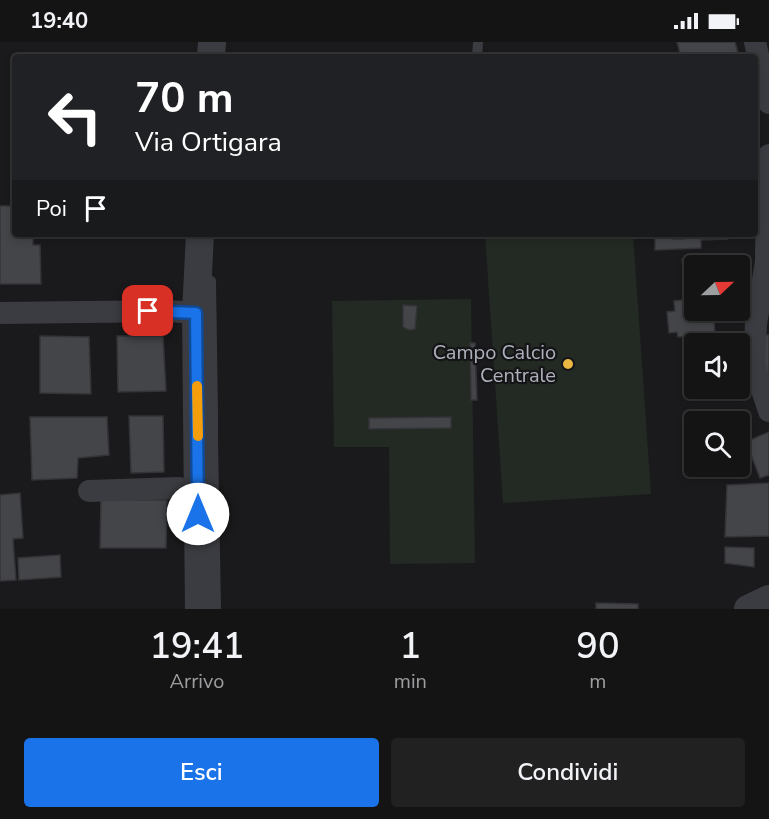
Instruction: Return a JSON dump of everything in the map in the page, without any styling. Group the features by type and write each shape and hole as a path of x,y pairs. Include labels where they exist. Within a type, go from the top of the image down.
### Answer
{"street":[{"path":"756,42 769,103"},
{"path":"769,154 766,190 766,261 756,324 754,365 769,411"},
{"path":"199,609 198,490 205,423 196,313 204,239"},
{"path":"0,313 169,311 196,313"},
{"path":"89,491 179,488 198,490"}],"lane":[{"path":"211,273 205,423 216,609"}],"shaded area":[{"name":"Campo Calcio Centrale","path":"485,237 633,237 651,494 503,503"},
{"path":"471,299 475,563 390,564 389,447 334,447 332,301"}],"building":[{"path":"677,42 735,42 738,54 680,54"},
{"path":"0,206 12,206 12,237 33,237 33,245 40,245 41,284 0,284"},
{"path":"655,237 684,239 684,237 728,237 728,239 701,240 701,248 655,250"},
{"path":"684,300 684,321 714,321 715,333 684,333 684,337 678,337 677,332 669,333 667,312 675,311 674,301"},
{"path":"403,305 417,306 415,329 409,330 403,327"},
{"path":"759,335 769,335 769,390"},
{"path":"40,336 89,337 91,394 40,393"},
{"path":"117,336 163,336 166,391 118,392"},
{"path":"470,343 475,343 477,400 471,400"},
{"path":"129,416 163,416 164,472 131,473"},
{"path":"30,417 107,417 109,455 78,458 77,478 32,480"},
{"path":"451,417 451,428 369,429 369,418"},
{"path":"769,432 769,475 760,478 750,452 750,440"},
{"path":"769,483 769,536 725,537 727,485"},
{"path":"20,493 23,538 13,539 16,580 0,581 0,495"},
{"path":"101,500 167,500 166,548 100,548"},
{"path":"725,547 754,548 754,567 725,563"},
{"path":"60,555 61,577 19,580 18,558"},
{"path":"596,603 638,604 638,609 596,609"}],"slow traffic":[{"path":"197,386 198,436"}],"place":[{"name":"Campo Calcio Centrale","path":"568,364"}],"route":[{"path":"148,311 196,313 198,514"}]}
